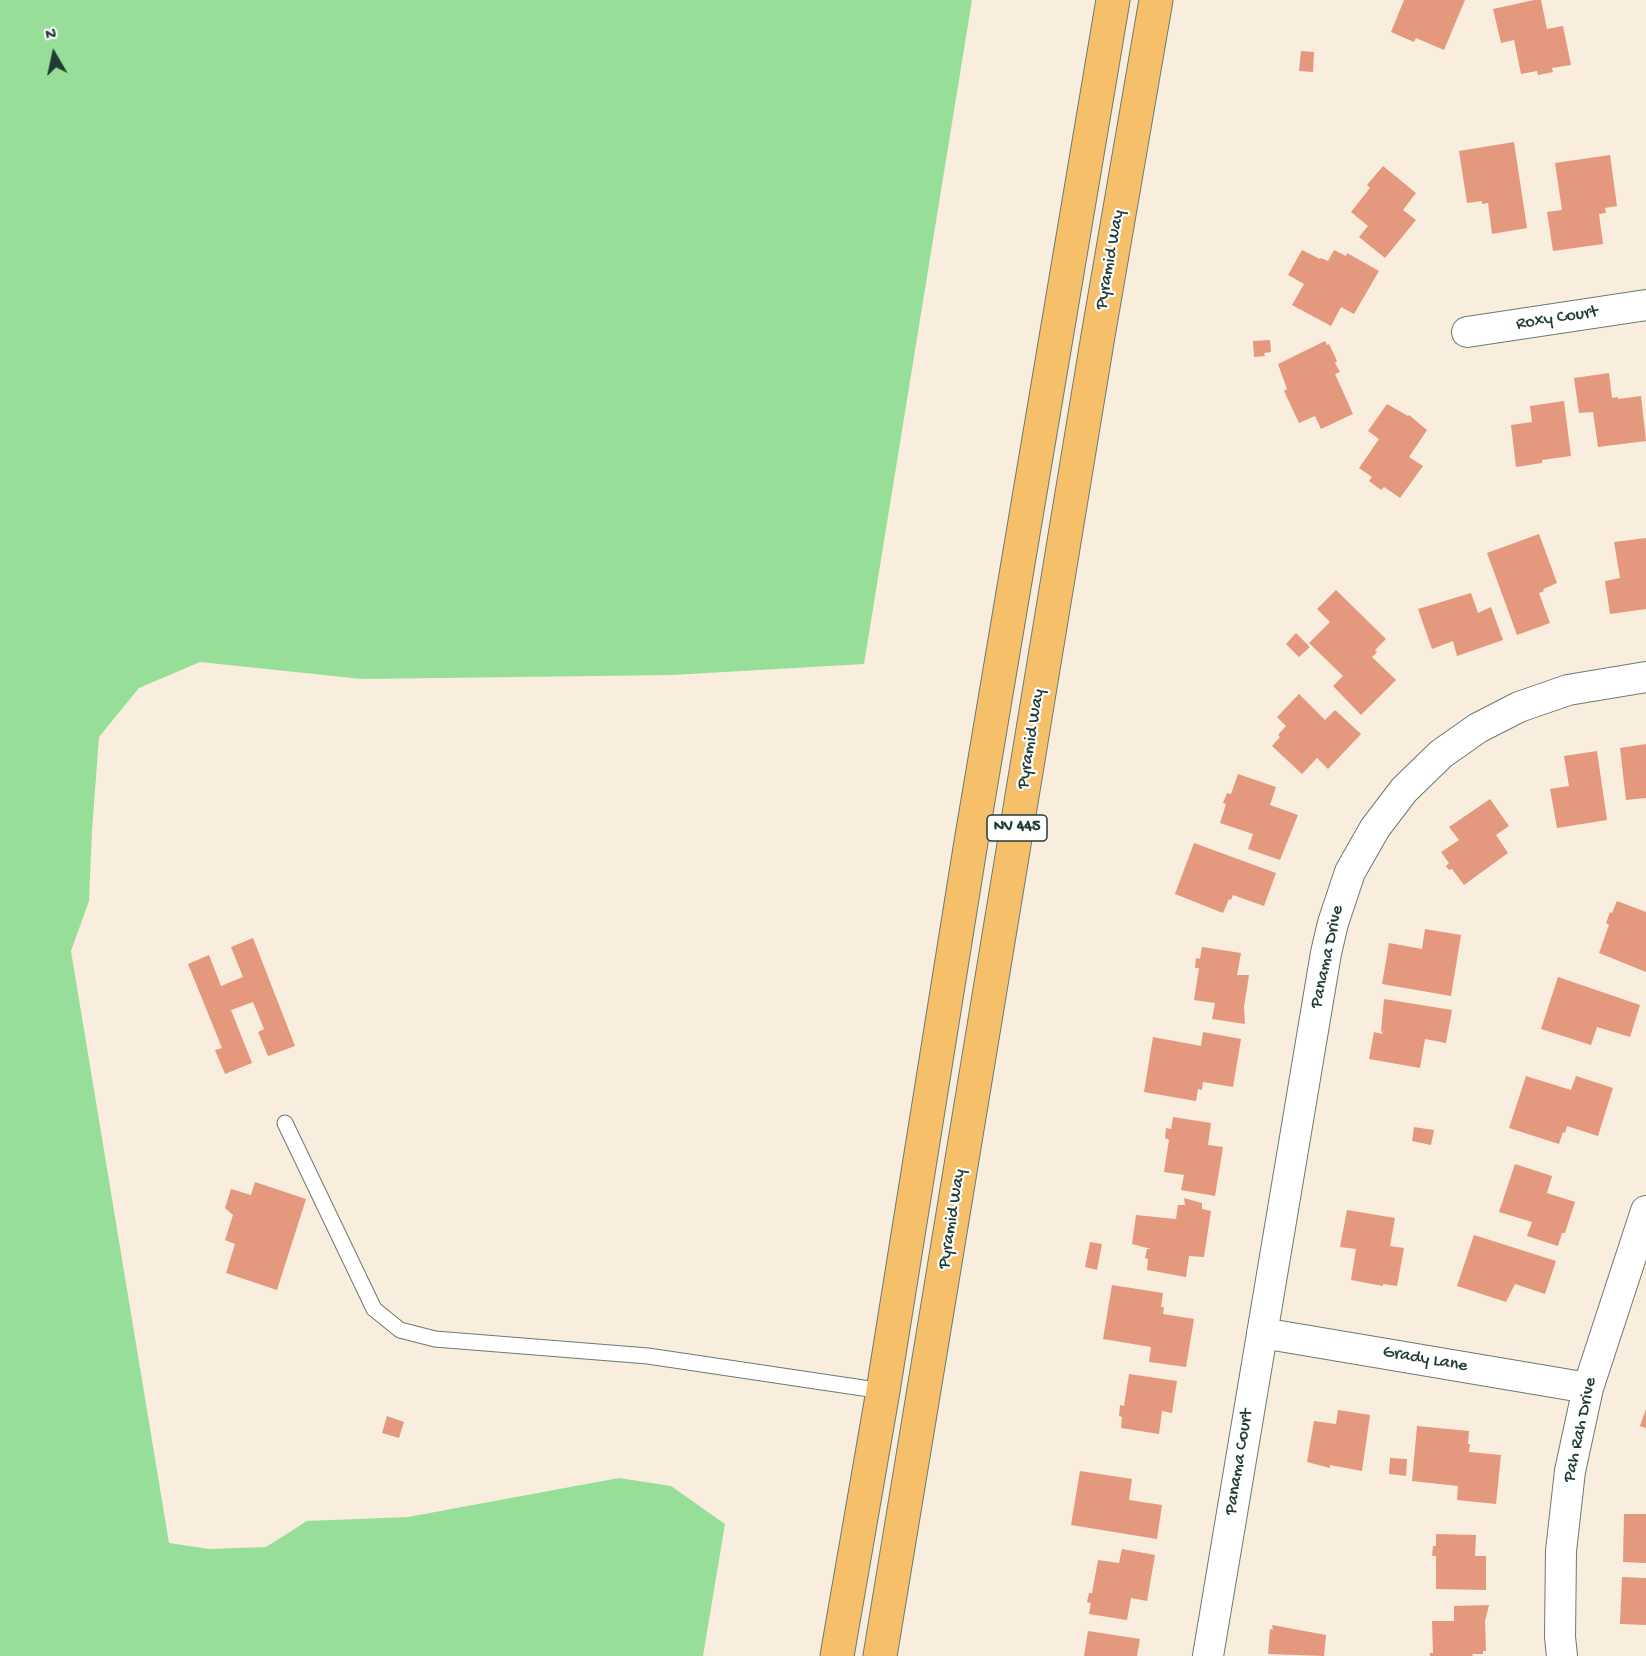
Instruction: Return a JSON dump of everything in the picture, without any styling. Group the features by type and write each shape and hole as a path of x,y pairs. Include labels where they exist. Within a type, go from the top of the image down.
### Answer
{"main road":[{"name":"NV 445","path":"837,1656 883,1391 971,842 1113,0"},
{"name":"Pyramid Way","path":"880,1656 1096,347 1156,0"}],"street":[{"name":"Roxy Court","path":"1467,332 1646,305"},
{"name":"Panama Drive","path":"1272,1268 1333,923 1350,872 1375,828 1404,790 1419,775 1441,754 1478,728 1519,707 1568,690 1646,677"},
{"name":"Pah Rah Drive","path":"1562,1656 1560,1636 1561,1551 1570,1471 1588,1388 1646,1211"},
{"name":"Panama Court","path":"1208,1656 1272,1268"},
{"name":"Grady Lane","path":"1262,1333 1588,1388"}],"lane":[{"path":"285,1123 374,1309 400,1330 445,1340 648,1356 883,1391"}],"green space":[{"path":"0,0 972,0 864,664 672,675 362,679 200,662 139,688 99,737 89,901 71,951 169,1543 209,1549 266,1547 307,1521 408,1517 619,1478 671,1486 725,1524 703,1656 0,1656"}],"building":[{"path":"1404,0 1465,0 1444,50 1416,38 1414,42 1391,32"},
{"path":"1541,0 1547,29 1563,26 1571,65 1552,68 1553,72 1538,75 1537,71 1521,74 1514,40 1501,43 1493,9"},
{"path":"1301,51 1314,52 1313,72 1299,71"},
{"path":"1514,142 1527,228 1492,234 1488,203 1482,204 1482,201 1467,203 1459,151"},
{"path":"1610,155 1617,206 1605,208 1606,213 1599,214 1603,244 1553,251 1547,212 1562,210 1555,163"},
{"path":"1383,166 1416,193 1403,210 1416,220 1385,258 1359,237 1368,226 1351,212 1370,188 1367,185"},
{"path":"1302,250 1328,261 1334,250 1346,256 1347,253 1379,271 1354,314 1341,307 1331,326 1292,305 1304,284 1288,275"},
{"path":"1270,340 1271,352 1264,353 1265,356 1254,357 1253,341"},
{"path":"1325,341 1327,345 1329,344 1337,361 1335,363 1340,372 1335,374 1353,414 1321,429 1315,416 1299,423 1284,391 1287,389 1278,364"},
{"path":"1609,373 1612,398 1641,396 1646,441 1598,447 1593,412 1579,413 1574,378"},
{"path":"1564,401 1571,456 1516,467 1511,425 1532,422 1530,406"},
{"path":"1387,404 1409,415 1427,430 1409,457 1423,466 1400,498 1384,487 1381,490 1369,481 1372,477 1359,468 1379,439 1368,431"},
{"path":"1539,534 1557,583 1539,593 1550,623 1517,635 1487,553"},
{"path":"1646,538 1646,609 1610,614 1605,581 1620,578 1614,542"},
{"path":"1336,590 1386,639 1375,650 1377,652 1372,657 1396,680 1361,715 1333,686 1343,676 1309,643 1330,622 1317,609"},
{"path":"1471,593 1478,613 1491,607 1503,640 1457,656 1453,641 1432,649 1418,609"},
{"path":"1296,633 1310,647 1299,657 1286,644"},
{"path":"1299,694 1325,720 1335,710 1361,734 1328,769 1317,758 1302,774 1272,746 1286,726 1277,717"},
{"path":"1646,744 1646,798 1626,800 1620,748"},
{"path":"1597,751 1607,820 1557,828 1550,789 1569,786 1564,756"},
{"path":"1238,774 1276,787 1270,805 1298,815 1280,860 1248,849 1253,834 1220,823 1226,804 1223,803 1227,793 1231,794"},
{"path":"1490,799 1509,826 1496,835 1508,853 1464,885 1452,869 1449,870 1446,866 1449,863 1441,852 1459,840 1449,827"},
{"path":"1194,843 1276,873 1264,906 1233,895 1223,913 1175,894"},
{"path":"1617,901 1646,912 1646,972 1599,953 1609,925 1606,923"},
{"path":"1425,929 1461,935 1451,996 1382,984 1389,943 1422,949"},
{"path":"253,938 295,1046 268,1056 258,1032 264,1029 253,1002 231,1010 252,1063 225,1074 215,1050 222,1048 188,964 209,955 221,986 243,977 231,947"},
{"path":"1202,947 1241,953 1237,975 1249,975 1244,1007 1245,1024 1212,1019 1215,1003 1194,1000 1199,968 1195,968 1196,958 1200,959"},
{"path":"1558,977 1640,1005 1630,1037 1597,1027 1591,1045 1541,1029"},
{"path":"1384,999 1452,1010 1446,1043 1425,1039 1420,1068 1369,1059 1374,1032 1382,1034 1383,1031 1381,1032"},
{"path":"1203,1032 1241,1039 1233,1087 1203,1082 1202,1090 1198,1089 1196,1101 1144,1092 1153,1037 1201,1046"},
{"path":"1526,1076 1571,1090 1576,1076 1613,1088 1598,1136 1567,1126 1559,1144 1509,1128"},
{"path":"1173,1117 1211,1123 1208,1145 1223,1147 1215,1196 1181,1190 1184,1175 1164,1172 1169,1140 1165,1138 1166,1128 1171,1129"},
{"path":"1414,1127 1434,1130 1431,1145 1412,1141"},
{"path":"1515,1164 1552,1176 1547,1193 1575,1202 1565,1233 1562,1233 1558,1246 1527,1236 1532,1222 1499,1212"},
{"path":"255,1182 306,1199 277,1290 226,1273 235,1244 225,1240 233,1215 225,1208 231,1189 251,1195"},
{"path":"1184,1198 1202,1203 1202,1209 1211,1211 1204,1257 1189,1256 1186,1277 1147,1270 1148,1259 1145,1258 1147,1249 1151,1249 1132,1244 1136,1215 1176,1219 1178,1205 1185,1205"},
{"path":"1347,1210 1395,1218 1390,1246 1404,1248 1397,1286 1383,1284 1383,1286 1351,1280 1356,1249 1340,1247"},
{"path":"1474,1235 1556,1261 1545,1294 1515,1284 1506,1302 1457,1286"},
{"path":"1090,1242 1102,1244 1097,1270 1085,1267"},
{"path":"1112,1285 1163,1293 1161,1307 1164,1307 1163,1314 1194,1319 1186,1367 1149,1362 1151,1347 1103,1339"},
{"path":"1129,1374 1177,1381 1172,1413 1162,1411 1159,1434 1121,1428 1120,1405 1124,1406"},
{"path":"1646,1409 1646,1428 1640,1426"},
{"path":"1338,1410 1370,1415 1362,1471 1330,1465 1330,1468 1307,1462 1314,1421 1336,1424"},
{"path":"387,1416 404,1422 399,1438 382,1433"},
{"path":"1417,1426 1469,1431 1469,1452 1501,1455 1496,1504 1457,1500 1458,1486 1412,1481"},
{"path":"1390,1458 1407,1459 1406,1476 1389,1474"},
{"path":"1080,1471 1132,1479 1129,1500 1162,1505 1157,1539 1071,1525"},
{"path":"1624,1514 1646,1514 1646,1563 1623,1562"},
{"path":"1436,1534 1476,1535 1475,1556 1486,1556 1486,1590 1436,1589 1436,1556 1432,1556 1433,1546 1436,1546"},
{"path":"1122,1549 1155,1555 1147,1601 1131,1598 1127,1620 1089,1614 1091,1603 1087,1602 1089,1593 1092,1593 1098,1560 1119,1563"},
{"path":"1622,1577 1646,1578 1646,1625 1620,1624"},
{"path":"1489,1605 1485,1621 1486,1651 1483,1651 1483,1654 1430,1656 1430,1653 1433,1653 1432,1621 1454,1621 1454,1606"},
{"path":"1272,1625 1326,1635 1324,1656 1268,1654"},
{"path":"1088,1631 1140,1639 1137,1656 1084,1656"}]}
